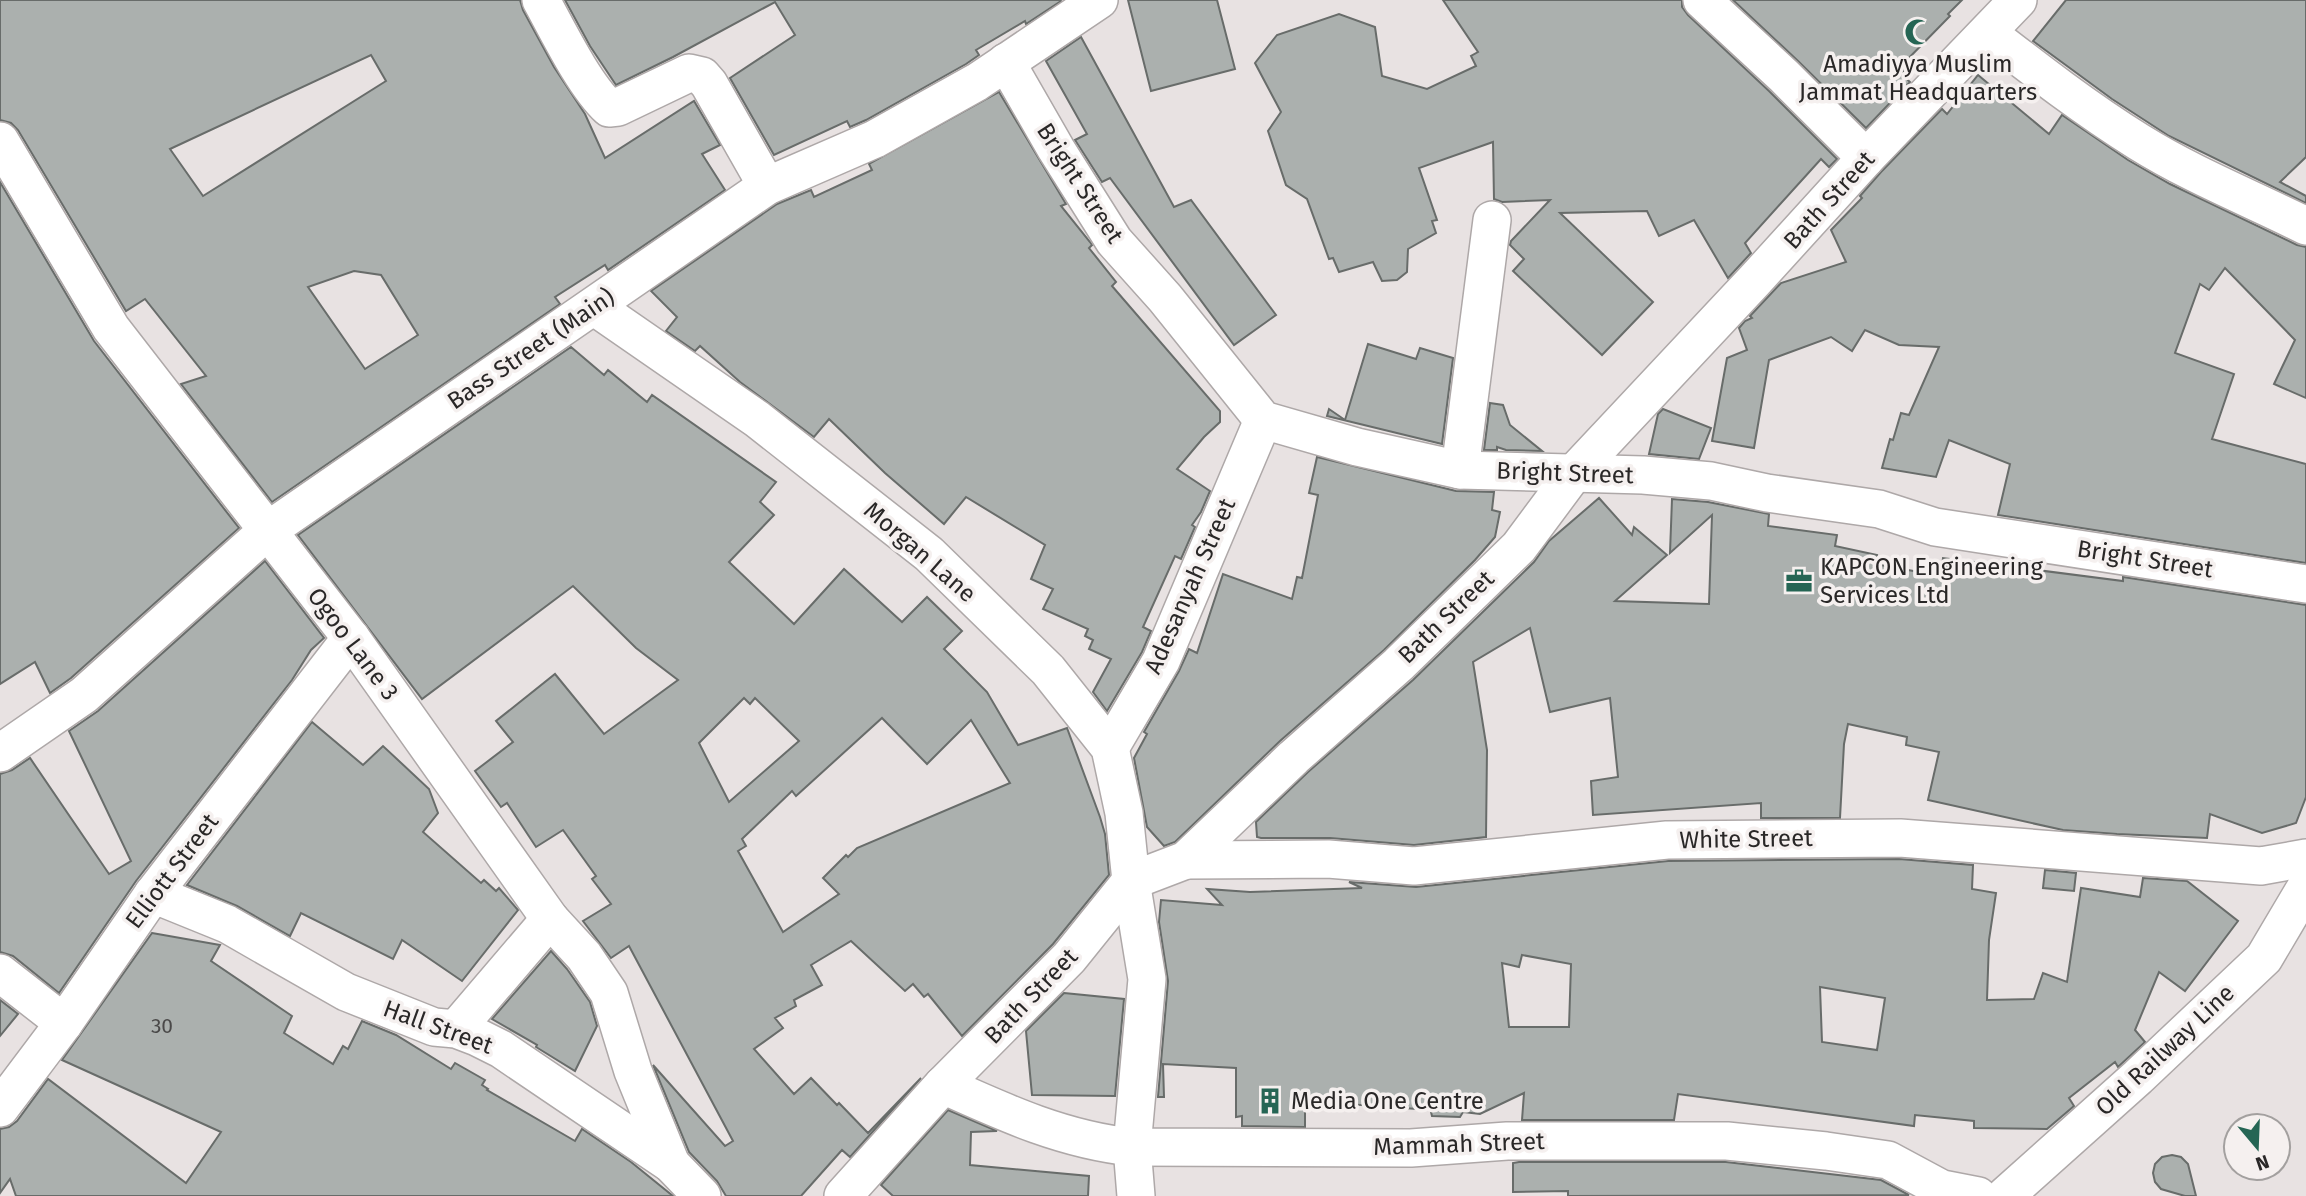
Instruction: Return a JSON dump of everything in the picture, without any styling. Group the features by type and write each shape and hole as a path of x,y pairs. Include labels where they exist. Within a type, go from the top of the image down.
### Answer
{"street":[{"path":"541,0 576,61 609,108 618,107 689,73 702,76 767,186"},
{"name":"Bass Street (Main)","path":"0,753 84,695 267,531 767,186 875,139 977,82 1100,0"},
{"path":"1702,0 1784,76 1866,158"},
{"name":"Bath Street","path":"843,1196 943,1085 1069,958 1131,881 1186,860 1294,757 1398,665 1518,547 1574,472 1866,158 2018,0"},
{"path":"1988,33 2059,88 2139,142 2200,177 2306,226"},
{"name":"Bright Street","path":"1006,62 1056,149 1114,241 1173,308 1263,420 1357,447 1460,470 1574,472 1711,481 1767,494 1879,509 1935,527 2306,584"},
{"name":"Ogoo Lane 3","path":"0,141 111,328 351,638 550,919 584,956 609,993 633,1071 671,1164"},
{"path":"1460,470 1492,220"},
{"name":"Morgan Lane","path":"595,307 757,419 929,554 1048,670 1110,748 1124,813 1131,881"},
{"name":"Adesanyah Street","path":"1110,748 1161,661 1263,420"},
{"name":"Elliott Street","path":"0,1108 64,1023 153,894 351,638"},
{"name":"White Street","path":"1186,860 1328,859 1414,866 1667,840 1900,838 2261,866 2306,858"},
{"path":"1131,881 1147,979 1132,1147 1136,1196"},
{"name":"Old Railway Line","path":"2005,1196 2138,1077 2264,958 2306,887"},
{"name":"Hall Street","path":"153,894 227,924 346,992 434,1027 456,1029 501,1049 671,1164 702,1196"},
{"path":"456,1029 550,919"},
{"path":"0,973 64,1023"},
{"name":"Mammah Street","path":"943,1085 1015,1117 1098,1144 1132,1147 1411,1148 1507,1141 1727,1141 1888,1160 1942,1189 1978,1196"}],"building":[{"path":"0,0 520,0 554,67 585,114 605,158 694,101 720,145 702,154 725,190 608,270 605,265 555,297 560,304 272,502 181,384 206,376 145,299 126,311 18,130 11,123 0,120","holes":["371,55 386,81 203,196 170,149","354,271 381,275 418,335 365,369 308,287"]},
{"path":"565,0 1061,1 1026,24 1025,21 976,50 979,55 966,64 866,120 850,127 847,121 774,155 730,78 795,35 775,2 616,85 590,46"},
{"path":"1128,0 1217,0 1235,69 1151,91"},
{"path":"1443,0 1682,0 1682,7 1688,15 1837,159 1829,167 1821,159 1745,243 1751,253 1728,278 1694,220 1659,236 1647,211 1560,213 1653,302 1602,355 1513,271 1524,259 1510,245 1511,241 1550,200 1502,202 1494,199 1493,142 1419,168 1437,220 1432,221 1436,233 1408,249 1407,272 1397,280 1382,281 1373,262 1339,272 1333,258 1329,259 1307,199 1286,185 1268,131 1281,112 1255,63 1277,35 1339,14 1375,27 1382,76 1427,89 1476,66 1471,56 1478,52"},
{"path":"1733,0 1962,0 1901,66 1905,69 1901,74 1910,82 1866,128"},
{"path":"2066,0 2306,0 2306,157 2280,182 2306,196 2306,203 2169,136 2112,99 2033,41"},
{"path":"1081,37 1174,207 1191,200 1276,315 1234,345 1110,178 1102,182 1075,140 1087,134 1046,61"},
{"path":"1978,75 2049,134 2062,115 2128,160 2170,184 2306,247 2306,398 2274,384 2295,340 2225,268 2209,290 2200,284 2175,353 2234,374 2212,439 2306,464 2306,563 1998,515 2010,464 1949,440 1936,477 1882,468 1901,413 1909,415 1939,347 1899,345 1865,330 1852,351 1831,337 1769,360 1754,448 1712,441 1727,358 1747,350 1739,328 1752,318 1750,316 1781,283 1846,262 1831,230 1862,198 1860,196 1881,172 1942,109 1947,114"},
{"path":"999,92 1066,204 1061,206 1090,242 1092,245 1089,248 1116,282 1112,286 1220,411 1220,422 1177,469 1210,491 1192,525 1195,527 1181,559 1175,556 1143,627 1151,631 1142,652 1107,711 1093,692 1111,659 1089,649 1093,640 1085,636 1088,629 1043,609 1053,589 1031,579 1045,545 966,497 944,524 885,473 829,419 814,437 740,382 700,346 695,351 666,331 677,317 651,291 777,204 811,190 814,197 872,170 869,164"},
{"path":"0,182 94,341 239,528 71,678 50,693 35,662 0,684"},
{"path":"1368,344 1416,359 1420,348 1453,358 1442,444 1327,416 1329,409 1345,420"},
{"path":"571,347 604,375 608,370 647,402 652,395 776,482 760,502 774,515 729,562 794,624 844,569 902,622 927,597 962,631 944,649 987,692 1018,745 1067,728 1105,834 1109,875 1053,944 962,1036 928,994 924,997 913,984 905,991 851,941 811,965 822,985 794,1000 796,1006 775,1018 783,1028 754,1049 794,1094 811,1078 868,1133 921,1078 850,1157 842,1150 801,1196 726,1196 717,1181 689,1152 653,1065 725,1146 733,1141 629,946 611,958 583,921 611,904 592,879 596,876 563,830 536,847 507,803 501,807 475,771 513,742 496,721 555,674 604,734 678,680 636,648 573,586 422,699 298,535","holes":["744,698 750,704 755,698 799,741 729,802 699,743","882,718 927,764 971,720 1010,783 857,848 848,857 846,855 823,878 839,894 783,932 738,851 746,846 742,839 792,791 796,796"]},
{"path":"1490,403 1503,405 1510,425 1542,451 1506,450 1497,447 1497,450 1484,450"},
{"path":"1663,409 1711,428 1699,459 1649,454 1658,414"},
{"path":"1317,457 1456,491 1494,492 1492,510 1500,512 1495,537 1384,650 1280,741 1175,842 1164,846 1147,827 1134,758 1147,734 1144,732 1189,649 1197,653 1223,574 1292,599 1297,577 1302,578 1318,495 1309,493"},
{"path":"1599,498 1632,535 1634,527 1667,555 1615,601 1709,604 1712,515 1670,553 1672,499 1708,502 1769,514 1768,526 1837,535 1835,546 1877,555 1875,564 1941,576 1943,558 2123,581 2123,577 2306,605 2306,797 2296,823 2262,833 2210,814 2207,838 2063,830 1928,800 1939,752 1906,745 1907,737 1848,724 1844,744 1840,818 1761,818 1761,803 1593,815 1591,781 1618,777 1610,698 1550,712 1530,628 1473,662 1487,750 1486,837 1414,845 1330,838 1257,837 1256,822 1308,772 1413,680 1534,562 1549,541"},
{"path":"265,561 324,638 311,650 292,680 136,881 59,993 13,956 0,952 0,774 12,770 30,758 109,874 131,861 69,731 98,711"},
{"path":"312,722 363,765 383,746 429,789 438,813 423,832 481,883 484,880 496,891 499,888 518,910 462,981 402,940 393,959 301,913 290,936 237,906 187,885"},
{"path":"1899,859 1973,865 1972,889 1996,893 1989,940 1987,1000 2034,999 2043,973 2067,982 2081,888 2140,897 2143,878 2187,881 2238,921 2185,991 2159,972 2135,1030 2145,1042 2118,1067 2115,1062 2069,1098 2074,1106 2047,1129 1974,1128 1974,1121 1915,1115 1914,1126 1678,1094 1674,1120 1522,1120 1524,1093 1480,1114 1463,1112 1460,1117 1432,1116 1430,1108 1305,1101 1305,1127 1242,1126 1242,1116 1236,1117 1236,1068 1163,1064 1164,1097 1158,1097 1168,981 1159,922 1161,900 1222,905 1207,889 1250,892 1362,888 1349,882 1416,887 1668,861","holes":["1522,955 1571,964 1569,1027 1509,1027 1502,963 1519,967","1820,987 1885,998 1877,1050 1822,1042"]},
{"path":"2045,870 2076,873 2074,891 2043,888"},
{"path":"152,933 220,945 211,961 292,1016 284,1033 333,1064 343,1046 348,1049 362,1021 396,1035 451,1069 455,1063 485,1080 482,1085 487,1090 575,1141 582,1129 631,1162 673,1196 16,1196 10,1179 0,1193 0,1129 17,1121 48,1079 186,1183 221,1132 62,1060"},
{"path":"551,951 590,1002 597,1026 575,1071 492,1019"},
{"path":"1064,993 1124,999 1115,1096 1032,1095 1026,1031"},
{"path":"0,1000 18,1014 0,1036"},
{"path":"948,1110 997,1131 971,1132 970,1165 1089,1176 1088,1196 893,1196 881,1185"},
{"path":"2162,1157 2181,1157 2188,1164 2196,1196 2185,1196 2161,1189 2155,1182 2155,1164"},
{"path":"1726,1162 1881,1180 1909,1195 1568,1196 1568,1191 1513,1192 1513,1163"}],"place":[{"name":"Amadiyya Muslim Jammat Headquarters","path":"1918,32"},
{"name":"KAPCON Engineering Services Ltd","path":"1799,581"},
{"name":"Media One Centre","path":"1270,1101"}]}
